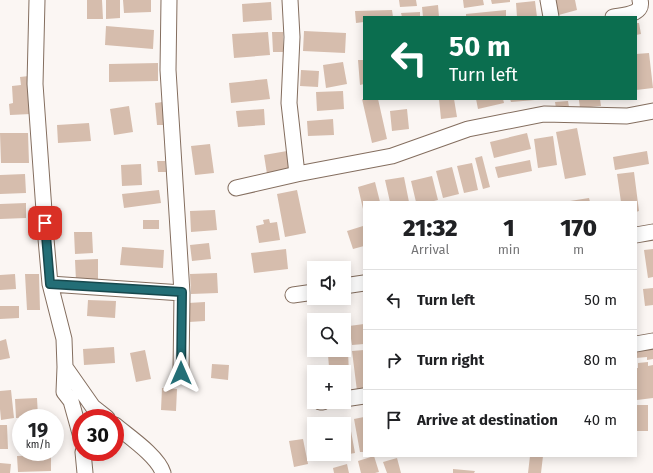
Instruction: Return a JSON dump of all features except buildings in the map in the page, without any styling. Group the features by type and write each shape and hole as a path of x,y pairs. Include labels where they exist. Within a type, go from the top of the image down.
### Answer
{"street":[{"path":"37,0 35,84 46,239 50,284 64,339 64,392 71,402 73,409"},
{"path":"168,0 168,70 182,292 181,373"},
{"path":"290,0 292,37 289,103 297,174"},
{"path":"548,0 551,16"},
{"path":"620,16 633,14 638,11 641,3 640,0"},
{"path":"236,188 297,174 392,156 468,130 544,114 627,116 653,112"},
{"path":"637,235 653,232"},
{"path":"351,285 363,283"},
{"path":"50,284 182,292"},
{"path":"293,295 307,293"},
{"path":"637,344 653,341"},
{"path":"65,367 96,409"},
{"path":"351,398 363,396"},
{"path":"124,432 154,457 162,470 162,473"},
{"path":"84,461 85,473"}],"route":[{"path":"45,223 50,284 182,292 181,373"}]}
